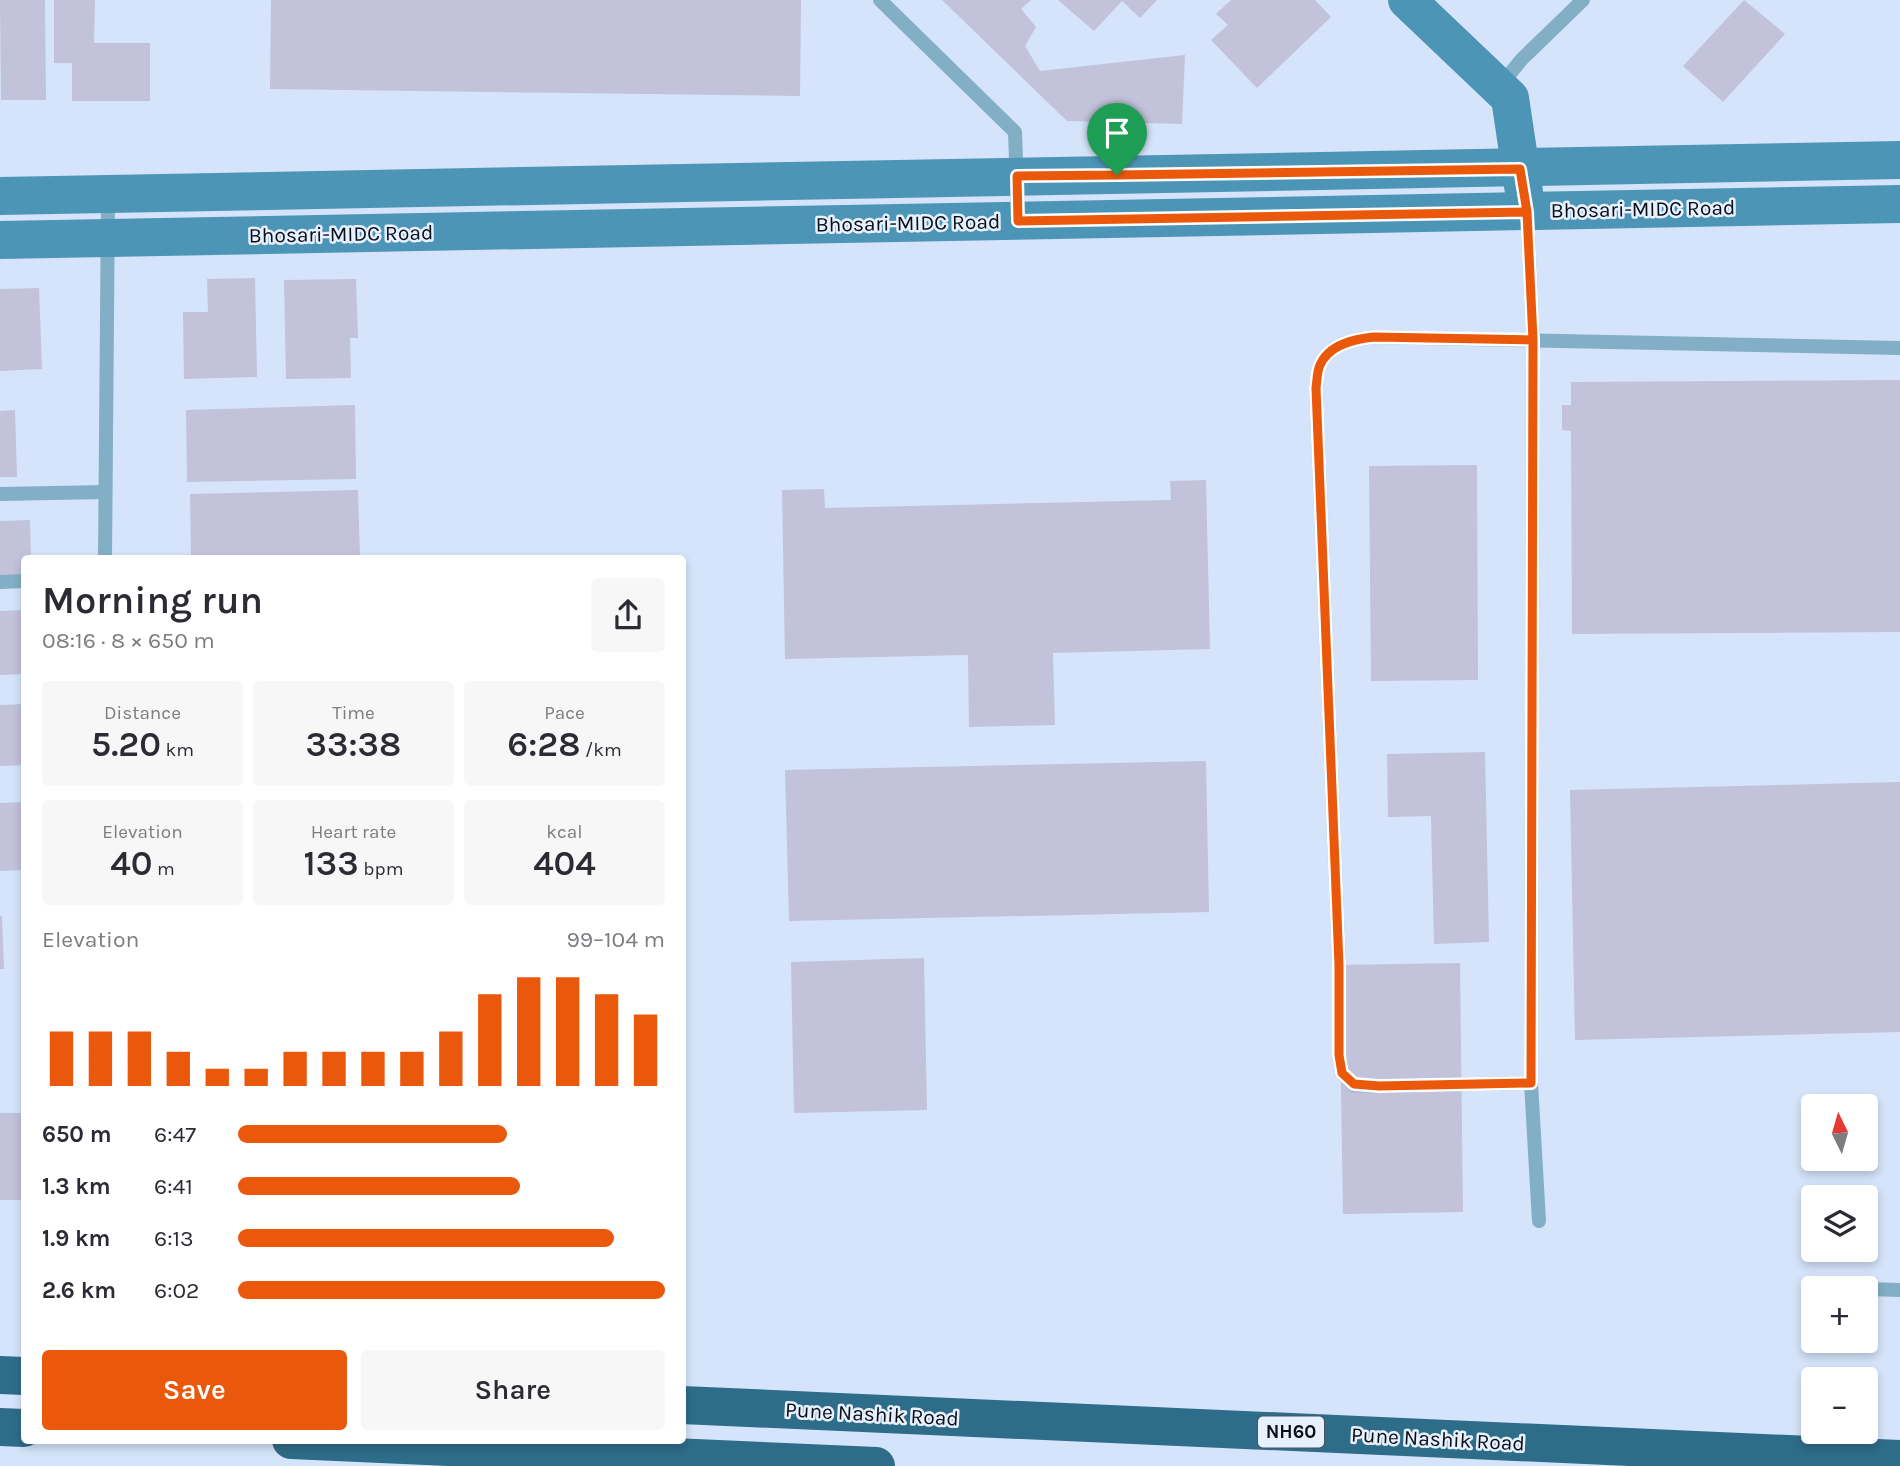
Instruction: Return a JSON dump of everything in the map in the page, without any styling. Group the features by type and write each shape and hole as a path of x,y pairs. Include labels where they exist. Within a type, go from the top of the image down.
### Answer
{"highway":[{"path":"0,1375 21,1376"},
{"name":"Pune Nashik Road","path":"686,1405 1900,1459"},
{"path":"0,1427 21,1429"},
{"path":"382,1444 876,1466"}],"street":[{"path":"1407,0 1510,98 1527,212"},
{"name":"Bhosari-MIDC Road","path":"0,196 1900,160"},
{"name":"Bhosari-MIDC Road","path":"0,240 1900,204"}],"lane":[{"path":"880,0 1015,132 1018,221"},
{"path":"1499,88 1522,59 1581,1"},
{"path":"105,555 108,194"},
{"path":"1527,212 1533,340 1531,1083 1539,1221"},
{"path":"1531,1083 1379,1086 1354,1084 1342,1073 1339,1055 1339,965 1316,388 1320,364 1332,351 1351,340 1374,337 1900,348"},
{"path":"0,494 105,492"},
{"path":"0,582 21,581"},
{"path":"1878,1289 1900,1290"}],"building":[{"path":"0,0 45,0 46,100 1,100"},
{"path":"54,0 95,0 94,43 150,43 150,101 72,101 72,63 54,63"},
{"path":"271,0 801,0 800,96 270,89"},
{"path":"942,0 1031,0 1021,9 1036,27 1025,46 1040,71 1185,55 1182,124 1067,121"},
{"path":"1058,0 1157,0 1140,18 1122,1 1094,31"},
{"path":"1231,0 1315,0 1331,17 1257,88 1211,40 1228,25 1216,14"},
{"path":"1744,0 1785,34 1723,102 1683,66"},
{"path":"255,278 257,377 184,379 183,312 208,312 207,279"},
{"path":"356,279 358,338 350,338 351,378 286,379 284,280"},
{"path":"39,288 42,369 0,371 0,289"},
{"path":"1900,380 1900,632 1572,634 1571,431 1562,430 1562,405 1571,405 1571,382"},
{"path":"355,405 356,479 187,482 186,410"},
{"path":"15,410 17,477 0,477 0,411"},
{"path":"1477,465 1478,680 1371,681 1369,466"},
{"path":"1206,480 1210,649 1053,653 1055,725 969,727 968,655 785,659 782,490 824,489 825,508 1171,500 1170,481"},
{"path":"358,490 360,555 191,555 190,494"},
{"path":"30,520 31,555 21,555 21,579 0,579 0,521"},
{"path":"21,610 21,674 0,675 0,611"},
{"path":"21,704 21,765 0,766 0,705"},
{"path":"1485,752 1489,942 1434,944 1431,816 1388,817 1387,754"},
{"path":"1206,761 1209,912 789,921 785,770"},
{"path":"1900,782 1900,1032 1575,1040 1570,790"},
{"path":"21,802 21,870 0,871 0,803"},
{"path":"2,916 4,969 0,969"},
{"path":"924,958 927,1110 794,1113 791,962"},
{"path":"1460,963 1463,1212 1343,1214 1339,965"},
{"path":"0,1113 21,1113 21,1200 0,1200"}],"route":[{"path":"1117,175 1017,176 1018,221 1527,212 1530,276 1533,340 1531,1083 1379,1086 1354,1084 1342,1073 1339,1055 1339,965 1316,388 1320,364 1332,351 1351,340 1374,337 1533,340 1527,212 1520,169 1117,175"}]}
